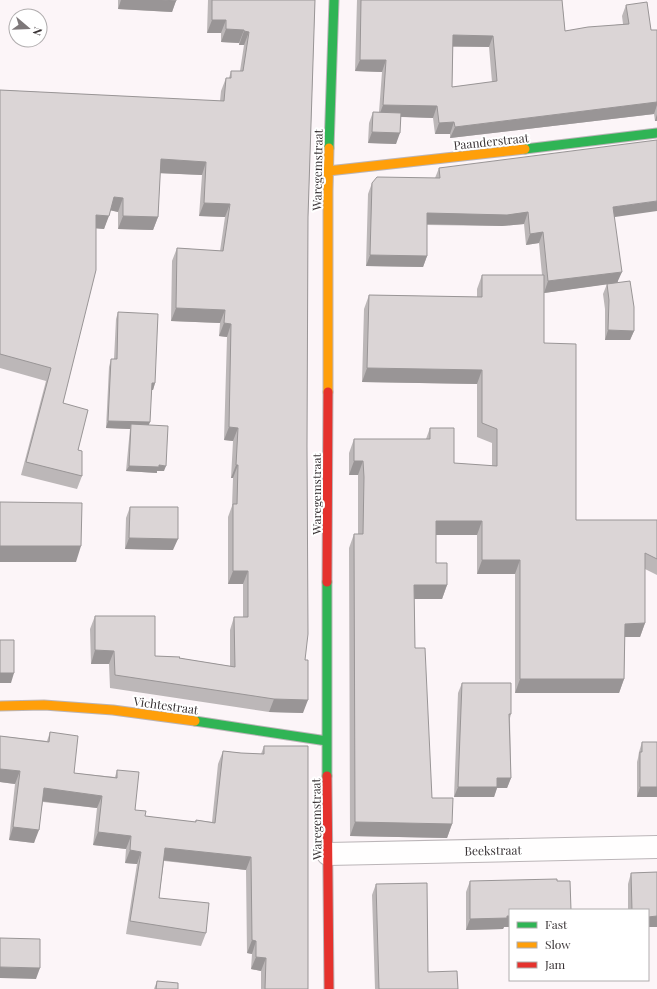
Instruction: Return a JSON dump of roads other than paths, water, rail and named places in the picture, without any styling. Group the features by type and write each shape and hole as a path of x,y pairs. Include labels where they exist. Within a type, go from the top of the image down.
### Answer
{"street":[{"name":"Waregemstraat","path":"329,989 327,741 328,171 334,0"},
{"name":"Paanderstraat","path":"328,171 657,133"},
{"name":"Vichtestraat","path":"0,706 44,705 113,710 185,719 327,741"},
{"name":"Beekstraat","path":"328,854 657,847"}]}
